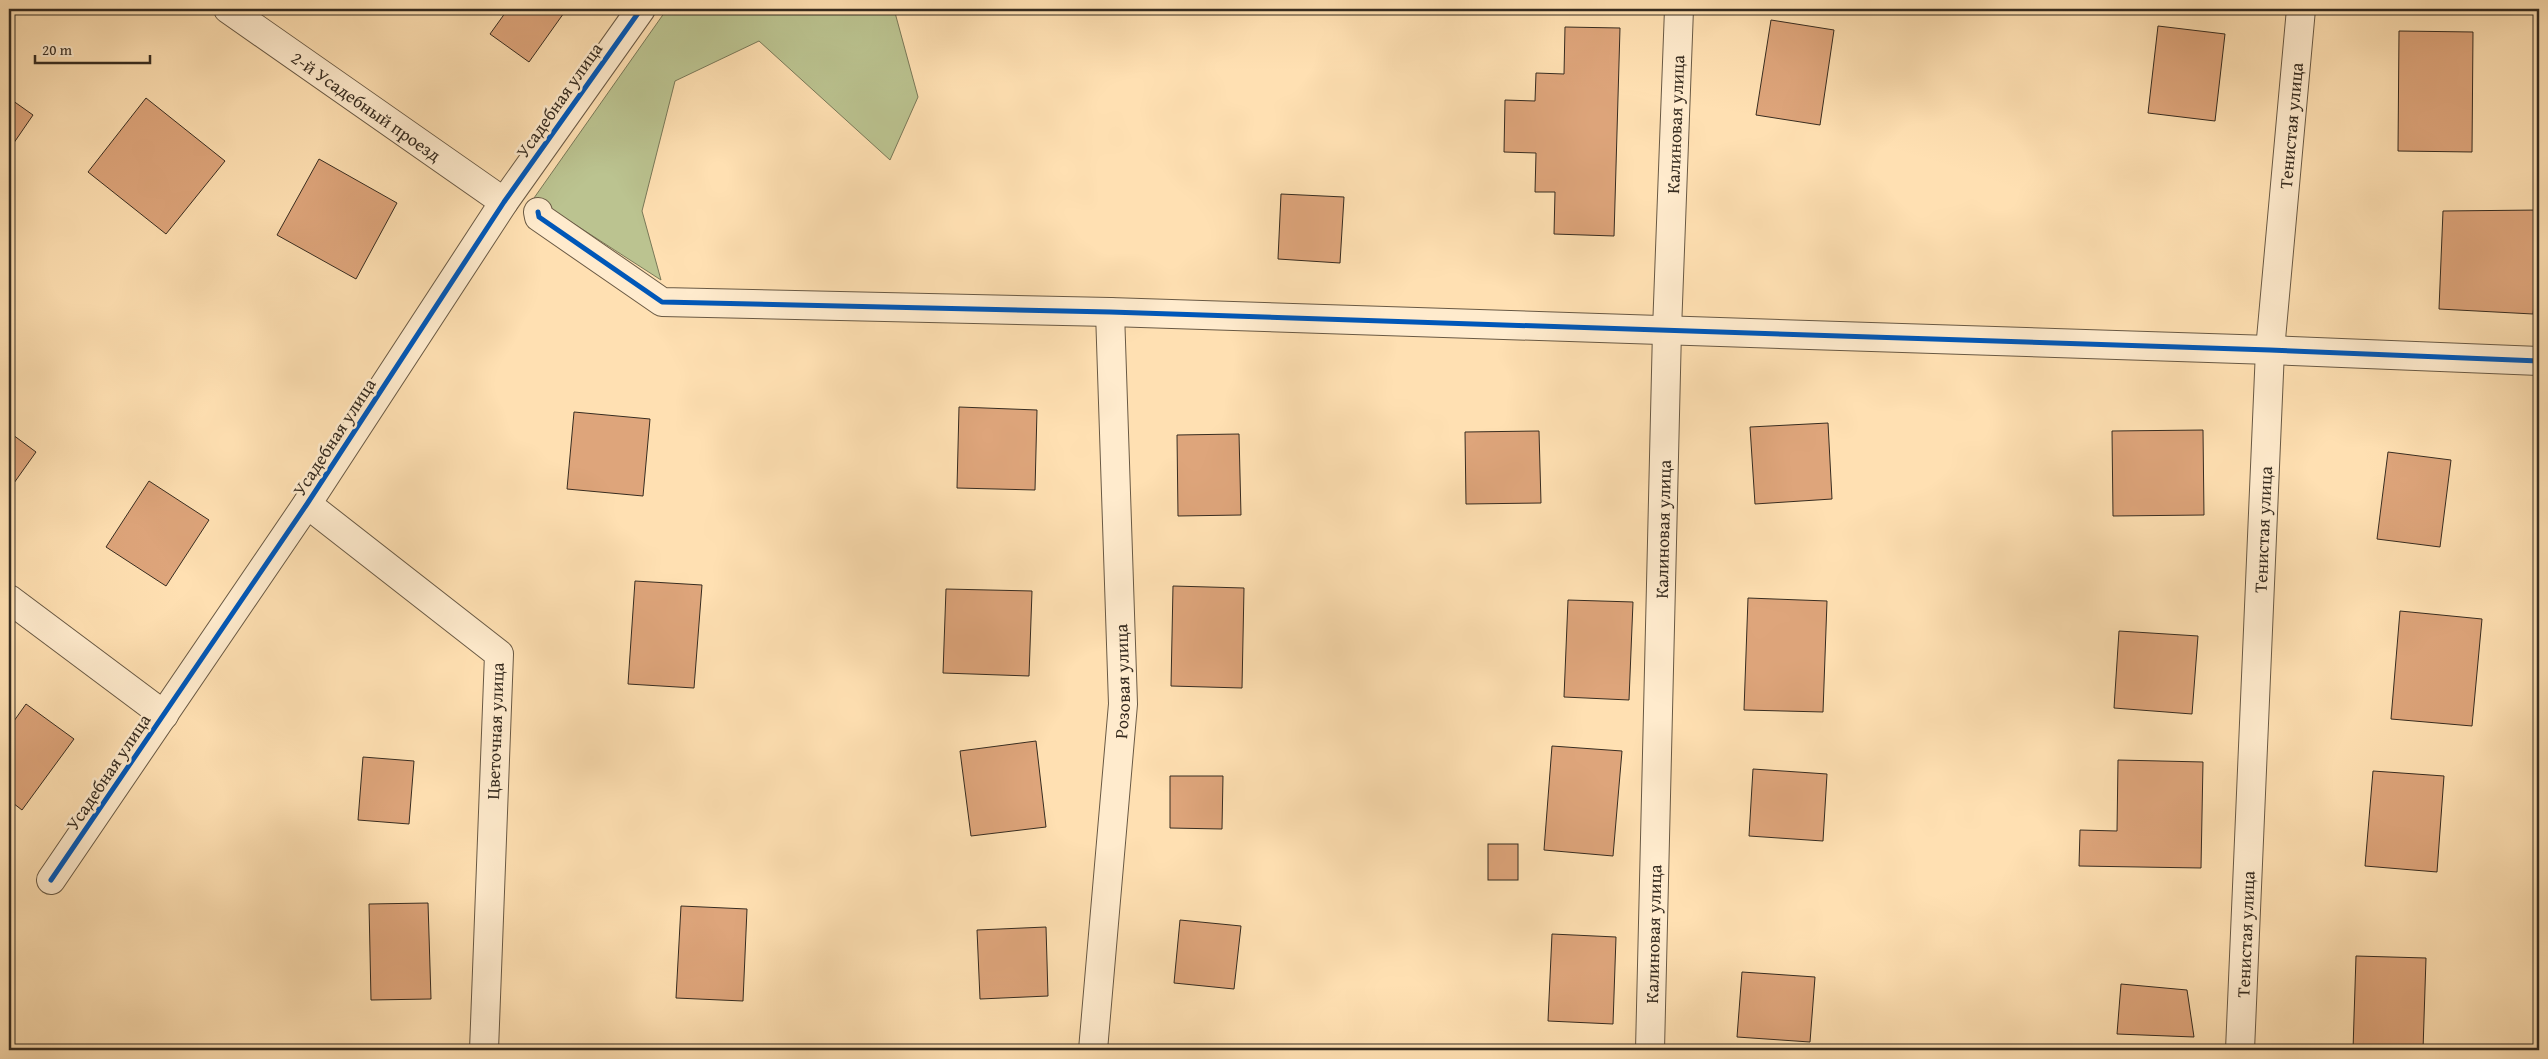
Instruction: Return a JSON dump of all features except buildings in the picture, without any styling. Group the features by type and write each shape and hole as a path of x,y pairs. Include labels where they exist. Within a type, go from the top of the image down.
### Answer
{"street":[{"name":"2-й Усадебный проезд","path":"228,9 504,202"},
{"name":"Усадебная улица","path":"51,880 307,504 504,202 640,9"},
{"name":"Калиновая улица","path":"1650,1050 1667,330 1679,9"},
{"name":"Тенистая улица","path":"2240,1050 2270,350 2301,9"},
{"path":"538,212 539,217 662,302 1110,312 2270,350 2539,361"},
{"name":"Розовая улица","path":"1093,1050 1123,704 1110,312"},
{"name":"Цветочная улица","path":"307,504 498,654 484,1050"},
{"path":"9,599 164,715"}],"green space":[{"path":"667,9 894,9 918,97 890,160 759,41 675,81 642,211 661,280 534,198"}],"cycle path":[{"path":"51,880 307,504 504,202 641,9"},
{"path":"538,212 539,217 662,302 1110,312 2270,350 2539,361"}]}
